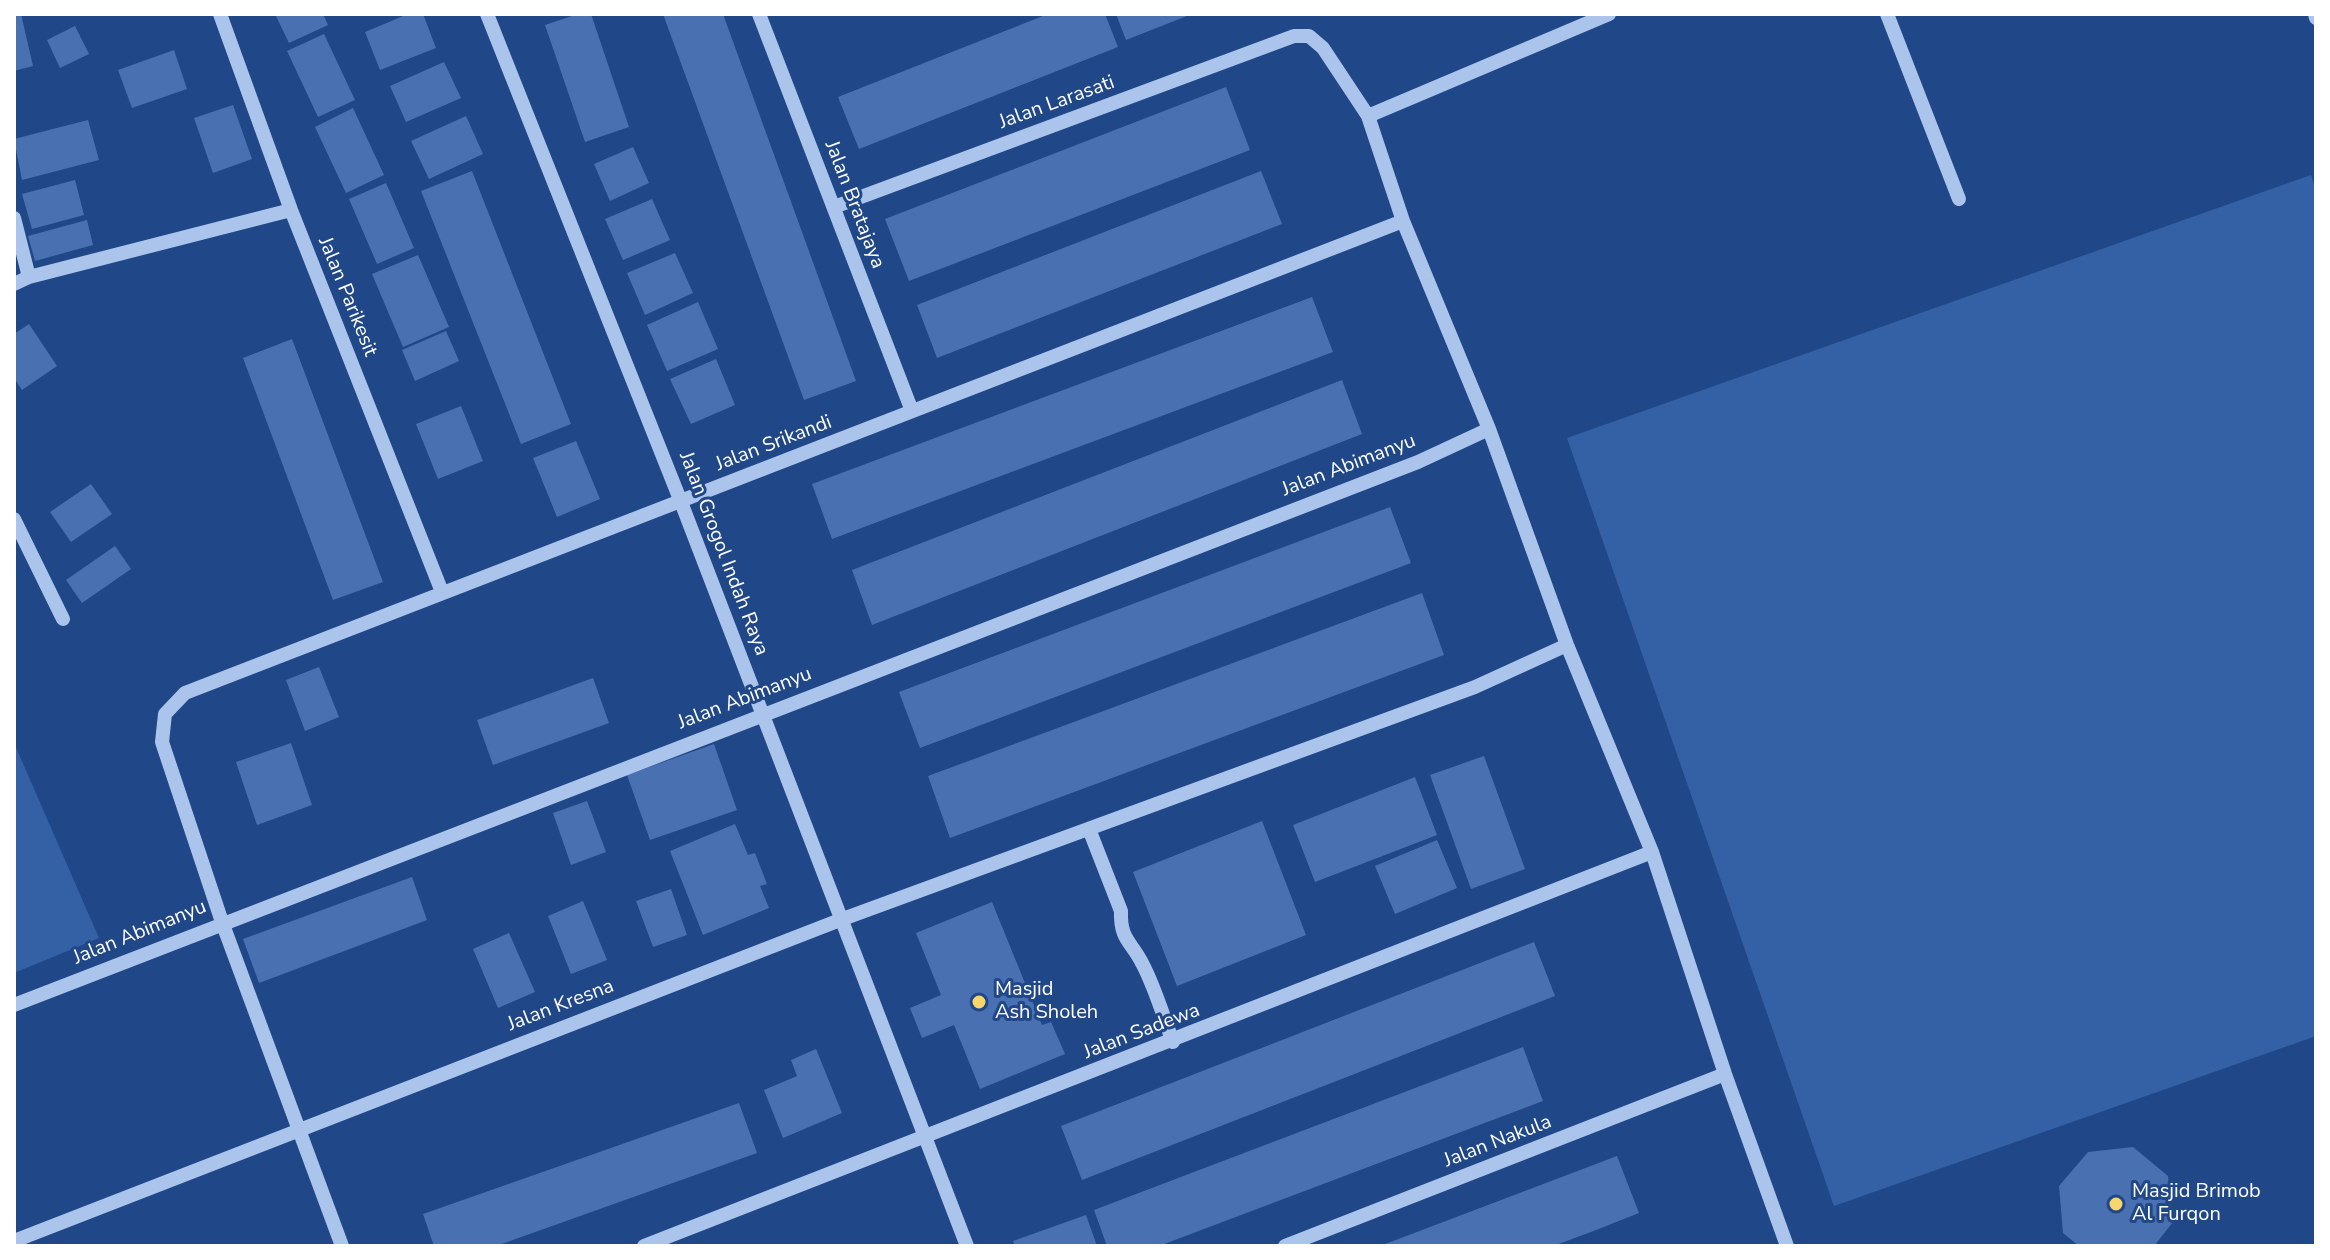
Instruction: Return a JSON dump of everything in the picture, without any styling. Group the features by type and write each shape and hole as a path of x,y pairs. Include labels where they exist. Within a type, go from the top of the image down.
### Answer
{"street":[{"name":"Jalan Parikesit","path":"220,14 291,210 442,592"},
{"name":"Jalan Grogol Indah Raya","path":"487,14 681,502 967,1246"},
{"name":"Jalan Bratajaya","path":"759,14 912,411"},
{"path":"1609,14 1368,116 1403,221 1489,429 1567,645 1652,852 1725,1074 1787,1246"},
{"path":"1887,14 1959,199"},
{"name":"Jalan Larasati","path":"834,207 1294,36 1309,36 1323,48 1368,116"},
{"path":"14,284 29,277 291,210"},
{"path":"14,218 29,277"},
{"name":"Jalan Srikandi","path":"222,922 162,742 165,714 185,693 1403,221"},
{"name":"Jalan Abimanyu","path":"14,1005 1418,462 1489,429"},
{"path":"14,519 63,619"},
{"name":"Jalan Kresna","path":"14,1241 840,920 1475,687 1567,645"},
{"path":"1089,829 1121,911 1120,925 1129,949 1141,960 1173,1042"},
{"name":"Jalan Sadewa","path":"644,1246 925,1139 1652,852"},
{"path":"222,922 342,1246"},
{"name":"Jalan Nakula","path":"1285,1246 1725,1074"}],"shaded area":[{"path":"2311,175 2316,190 2316,1036 1834,1206 1567,438"},
{"path":"14,743 99,938 14,973"}],"building":[{"path":"14,14 21,14 33,66 14,71"},
{"path":"275,14 323,14 328,25 289,43"},
{"path":"408,14 423,14 436,48 380,70 365,32"},
{"path":"578,14 591,14 629,127 585,142 545,25"},
{"path":"663,14 723,14 856,381 804,400"},
{"path":"1048,14 1105,14 1118,47 859,149 838,97"},
{"path":"1116,14 1192,14 1126,40"},
{"path":"75,26 89,54 60,68 47,40"},
{"path":"324,34 355,100 318,117 287,51"},
{"path":"174,50 187,89 132,108 118,70"},
{"path":"444,62 461,98 406,122 390,86"},
{"path":"1226,87 1250,150 909,281 885,219"},
{"path":"233,105 252,159 213,173 194,118"},
{"path":"353,108 384,175 346,193 315,127"},
{"path":"466,116 483,154 429,179 411,141"},
{"path":"88,120 99,160 22,180 14,139"},
{"path":"633,147 649,183 610,201 594,164"},
{"path":"472,171 571,424 521,444 421,191"},
{"path":"1261,171 1282,224 937,358 917,305"},
{"path":"75,180 84,215 32,229 22,194"},
{"path":"386,183 414,248 377,264 349,199"},
{"path":"652,199 670,240 623,260 605,219"},
{"path":"87,220 93,245 35,261 28,236"},
{"path":"675,253 693,293 645,315 627,273"},
{"path":"418,255 449,327 403,347 372,274"},
{"path":"1312,297 1333,352 832,539 812,484"},
{"path":"698,302 718,349 667,371 647,325"},
{"path":"29,324 57,366 22,390 14,378 14,334"},
{"path":"446,331 459,361 415,381 402,350"},
{"path":"292,339 383,582 333,600 243,358"},
{"path":"716,359 735,405 691,424 670,379"},
{"path":"1342,380 1362,434 872,625 852,570"},
{"path":"461,406 483,461 438,479 416,424"},
{"path":"576,441 600,499 557,517 533,458"},
{"path":"91,484 112,514 71,542 50,512"},
{"path":"1390,507 1411,563 920,748 899,692"},
{"path":"115,546 131,569 82,603 66,580"},
{"path":"1422,593 1444,655 950,838 928,776"},
{"path":"319,667 339,717 305,731 286,680"},
{"path":"593,678 609,723 493,765 477,720"},
{"path":"291,743 312,805 257,825 236,762"},
{"path":"714,744 737,810 650,840 627,775"},
{"path":"1484,756 1525,869 1471,889 1430,775"},
{"path":"1415,777 1437,835 1315,882 1293,825"},
{"path":"587,801 606,852 571,865 553,813"},
{"path":"1262,821 1306,935 1177,986 1133,872"},
{"path":"735,824 748,855 755,853 767,884 760,886 769,908 703,935 670,851"},
{"path":"1437,840 1457,888 1395,914 1375,866"},
{"path":"412,877 427,920 259,983 243,939"},
{"path":"671,889 687,935 653,947 636,901"},
{"path":"583,901 607,960 571,974 548,916"},
{"name":"Masjid Ash Sholeh","path":"992,902 1042,1025 1051,1022 1065,1054 980,1089 954,1025 922,1038 910,1008 941,995 916,933"},
{"path":"509,933 535,992 498,1008 473,949"},
{"path":"1534,942 1555,996 1082,1180 1061,1126"},
{"path":"1523,1047 1543,1101 1159,1246 1107,1246 1094,1210"},
{"path":"816,1049 842,1113 783,1138 764,1090 797,1076 791,1060"},
{"path":"739,1103 757,1153 496,1246 434,1246 423,1214"},
{"name":"Masjid Brimob Al Furqon","path":"2133,1147 2168,1176 2173,1222 2154,1246 2079,1246 2063,1233 2059,1186 2088,1152"},
{"path":"1617,1156 1639,1213 1591,1232 1553,1246 1380,1246"},
{"path":"1086,1215 1097,1246 1015,1246 1013,1241"}],"place":[{"name":"Masjid Ash Sholeh","path":"979,1002"},
{"name":"Masjid Brimob Al Furqon","path":"2116,1204"}]}
